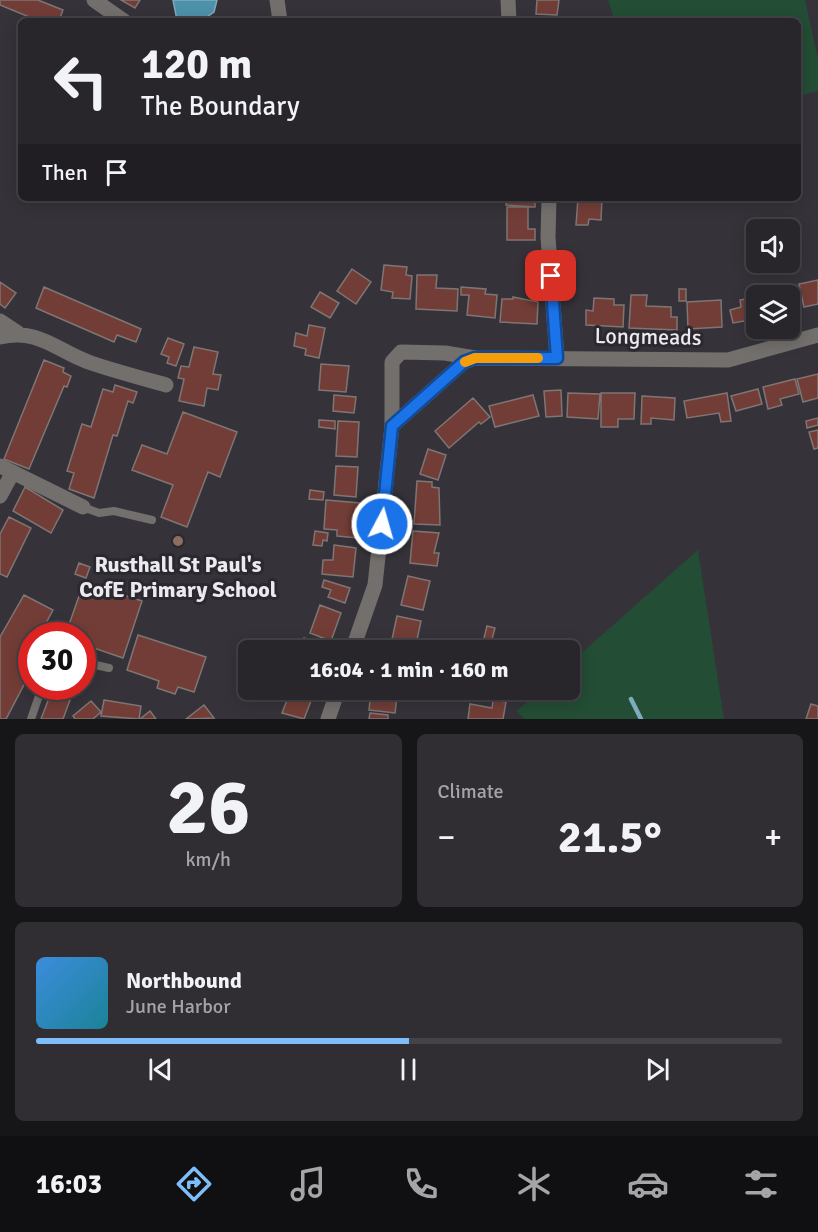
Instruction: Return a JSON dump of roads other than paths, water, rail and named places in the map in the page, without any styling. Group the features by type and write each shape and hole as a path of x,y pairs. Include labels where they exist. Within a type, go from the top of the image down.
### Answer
{"street":[{"path":"277,0 280,18"},
{"path":"508,0 509,18"},
{"path":"95,1 120,18"},
{"path":"549,201 548,237 557,358"},
{"path":"0,321 18,333 43,339 89,362 166,385"},
{"path":"0,337 18,333"},
{"name":"Longmeads","path":"356,640 375,585 392,426 392,362 401,352 445,353 475,358 728,360 818,335"},
{"path":"392,426 464,362 475,358"},
{"path":"0,496 7,469 83,507"},
{"path":"328,719 335,700"}],"lane":[{"path":"83,507 99,513 114,511 152,520"},
{"path":"96,665 109,668"},
{"path":"31,719 38,700"}],"water":[{"path":"173,0 217,0 214,12 205,18 177,18"}],"waterway":[{"path":"631,699 641,719"}],"place":[{"name":"Rusthall St Paul's CofE Primary School","path":"178,541"}]}
